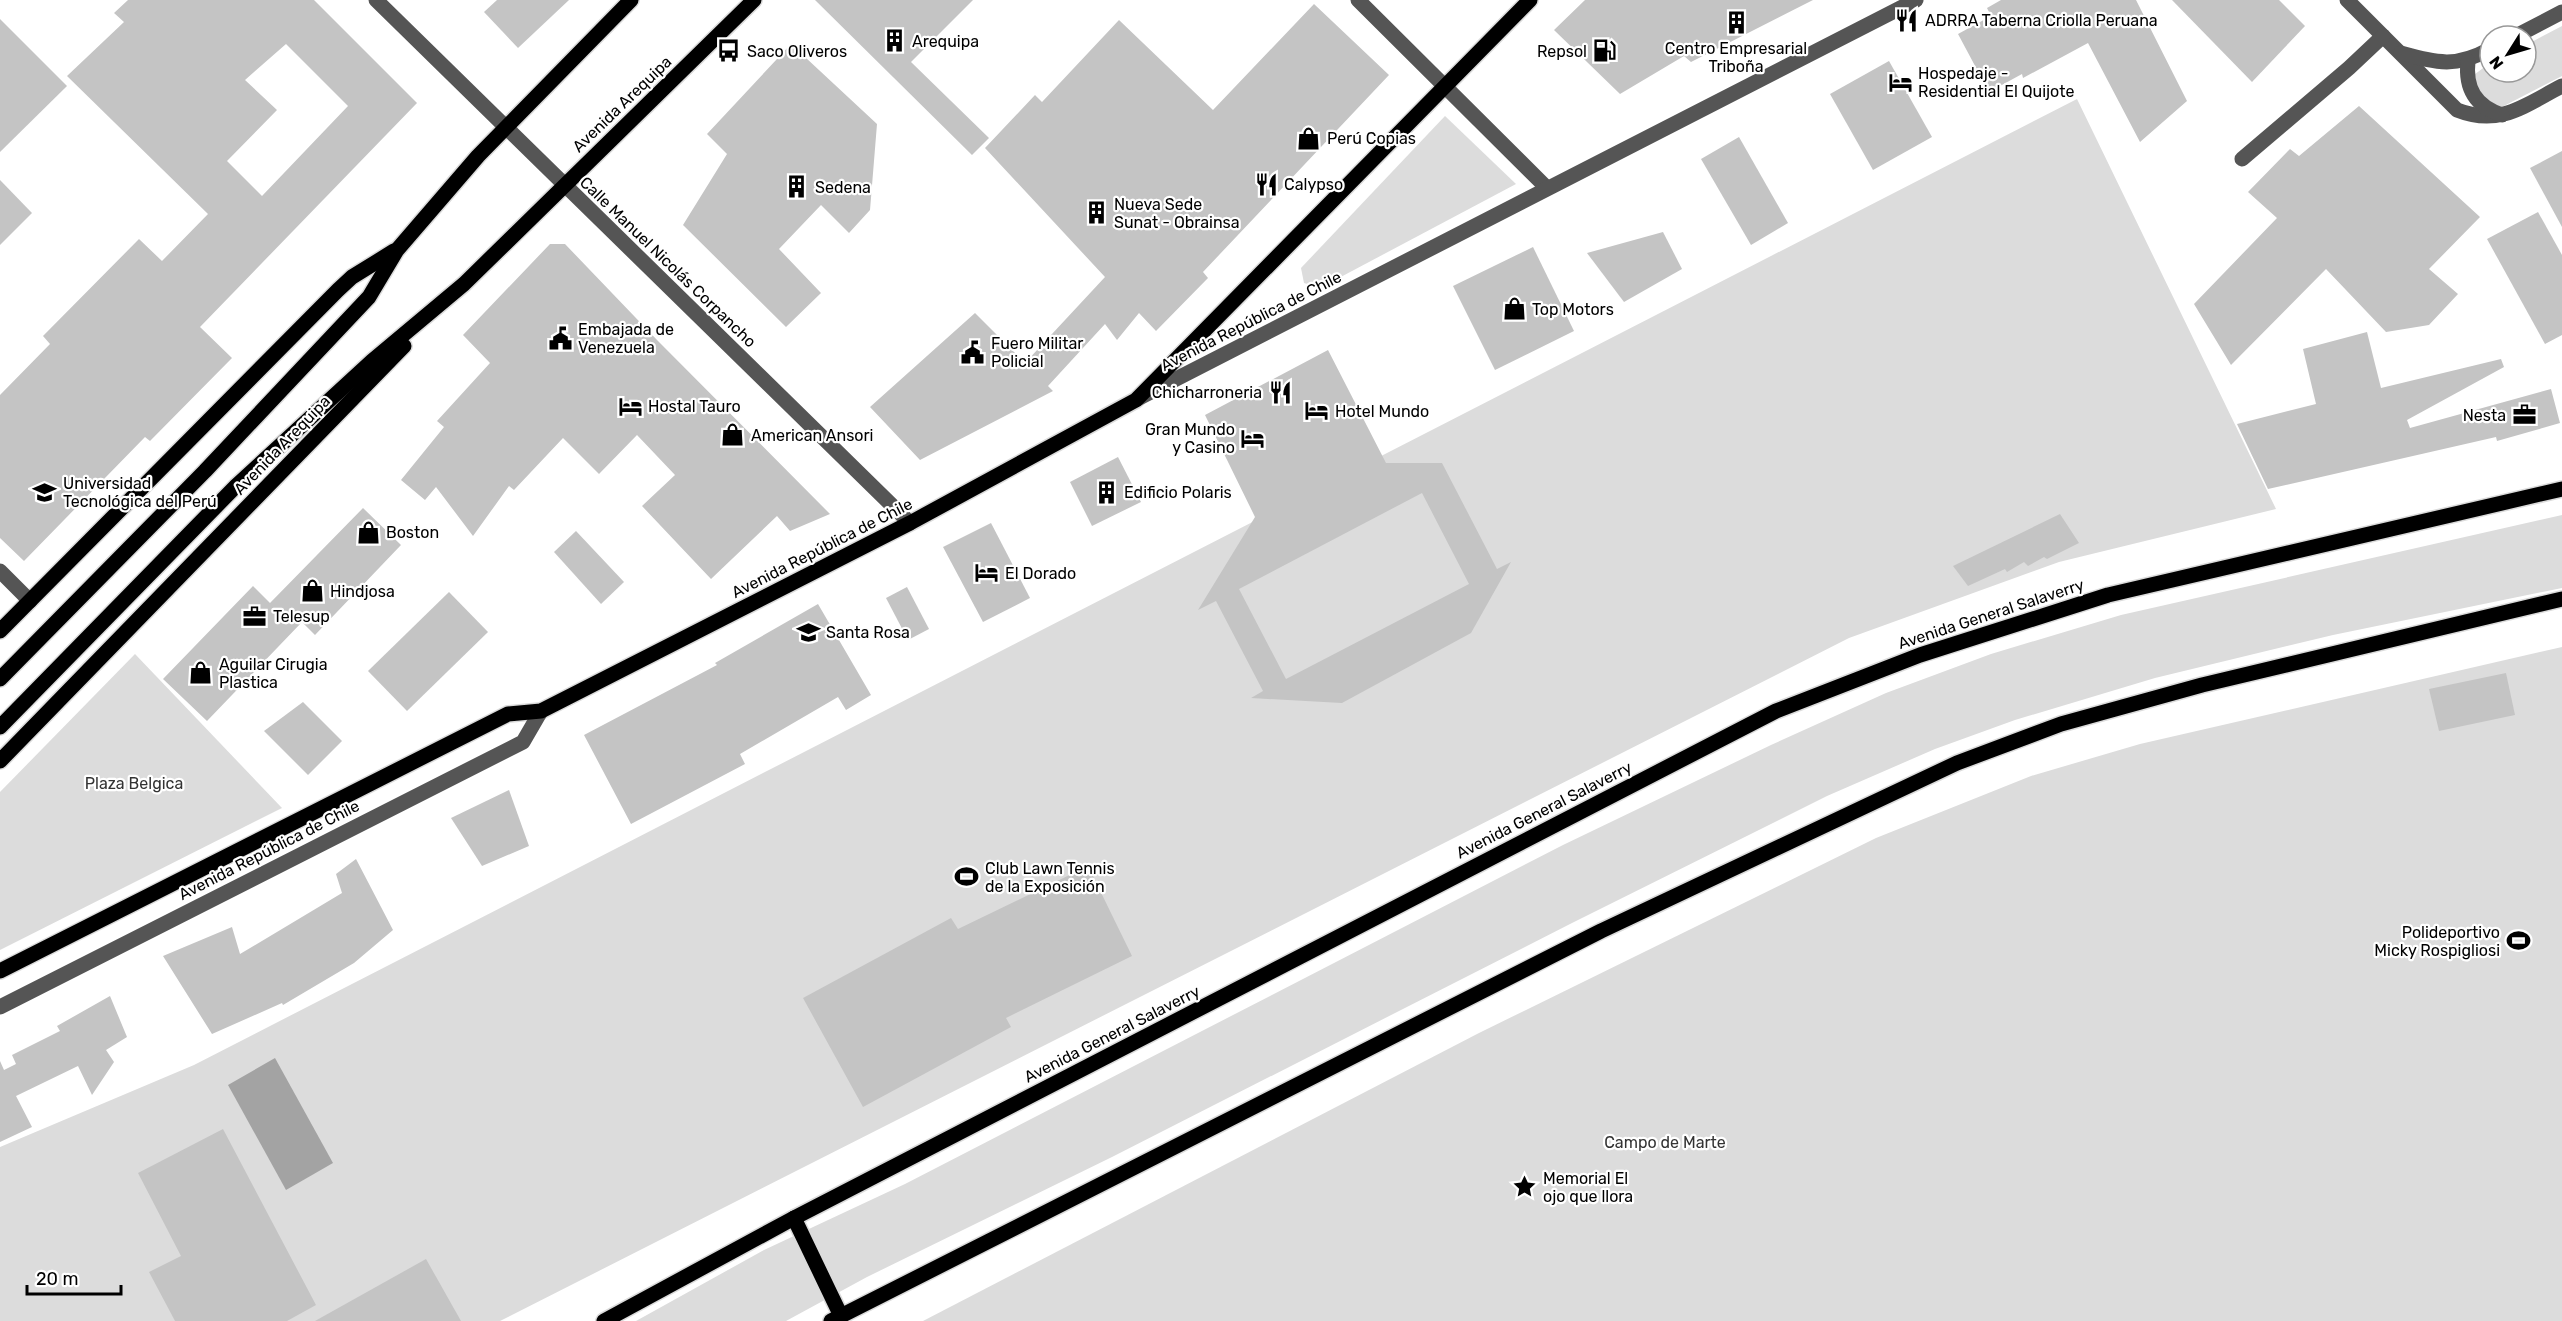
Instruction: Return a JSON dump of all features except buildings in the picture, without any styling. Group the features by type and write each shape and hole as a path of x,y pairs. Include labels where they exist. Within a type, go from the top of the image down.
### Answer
{"main road":[{"path":"0,679 197,479 369,297 397,250 505,127 631,0"},
{"name":"Avenida Arequipa","path":"0,761 464,284 754,0"},
{"path":"1136,400 1530,0"},
{"path":"0,631 338,290 352,277 397,250"},
{"name":"Avenida Arequipa","path":"0,727 236,486 372,361 464,284"},
{"name":"Avenida República de Chile","path":"0,971 508,714 541,711 910,523 1136,400"},
{"name":"Avenida General Salaverry","path":"604,1321 794,1218 1776,711 1920,655 2108,595 2562,489"},
{"path":"794,1218 836,1318 1601,931 1957,763 2061,724 2202,685 2562,599"}],"street":[{"name":"Calle Manuel Nicolás Corpancho","path":"376,0 910,523"},
{"path":"1358,0 1547,188"},
{"name":"Avenida República de Chile","path":"1136,400 1916,0"},
{"path":"2347,0 2457,110 2476,118 2502,115 2562,86"},
{"path":"2538,25 2562,12"},
{"path":"2242,159 2383,36"},
{"path":"2400,52 2435,62 2468,61 2478,56"},
{"path":"2468,61 2469,89 2477,101 2489,111 2502,115"},
{"path":"0,572 30,601"},
{"name":"Avenida República de Chile","path":"0,1007 523,742 541,711"}],"green space":[{"path":"2562,26 2562,76 2500,108 2490,107 2471,77 2478,72 2478,84 2538,84 2538,39"},
{"name":"Club Lawn Tennis de la Exposición","path":"2077,99 2276,509 2059,562 1849,638 500,1321 0,1321 0,1147 194,1065"},
{"path":"1445,116 1516,184 1320,288 1304,283 1301,268"},
{"path":"2562,515 2562,588 2333,635 2155,678 2015,720 1935,749 1827,796 1112,1157 867,1277 786,1321 636,1321 764,1250 905,1184 1563,845 1771,745 1886,693 1991,654 2121,615"},
{"name":"Campo de Marte","path":"2562,647 2562,1321 923,1321 1479,1033 1876,838 2031,776 2140,744"},
{"name":"Plaza Belgica","path":"135,654 282,808 0,950 0,792"}],"shaded area":[{"path":"275,1058 333,1163 286,1190 228,1085"}],"place":[{"name":"ADRRA Taberna Criolla Peruana","path":"1907,20"},
{"name":"Centro Empresarial Triboña","path":"1736,23"},
{"name":"Arequipa","path":"894,41"},
{"name":"Saco Oliveros","path":"729,51"},
{"name":"Repsol","path":"1605,51"},
{"name":"Hospedaje - Residential El Quijote","path":"1900,82"},
{"name":"Perú Copias","path":"1309,138"},
{"name":"Calypso","path":"1266,184"},
{"name":"Sedena","path":"797,187"},
{"name":"Nueva Sede Sunat - Obrainsa","path":"1096,213"},
{"name":"Top Motors","path":"1514,309"},
{"name":"Embajada de Venezuela","path":"560,338"},
{"name":"Fuero Militar Policial","path":"973,352"},
{"name":"Chicharroneria","path":"1280,392"},
{"name":"Hostal Tauro","path":"630,406"},
{"name":"Hotel Mundo","path":"1317,411"},
{"name":"Nesta","path":"2524,415"},
{"name":"American Ansori","path":"733,435"},
{"name":"Gran Mundo y Casino","path":"1253,438"},
{"name":"Universidad Tecnológica del Perú","path":"45,492"},
{"name":"Edificio Polaris","path":"1106,492"},
{"name":"Boston","path":"368,532"},
{"name":"El Dorado","path":"987,573"},
{"name":"Hindjosa","path":"312,591"},
{"name":"Telesup","path":"255,616"},
{"name":"Santa Rosa","path":"808,632"},
{"name":"Aguilar Cirugia Plastica","path":"201,673"},
{"name":"Club Lawn Tennis de la Exposición","path":"967,877"},
{"name":"Polideportivo Micky Rospigliosi","path":"2518,941"},
{"name":"Memorial El ojo que llora","path":"1525,1187"}]}
